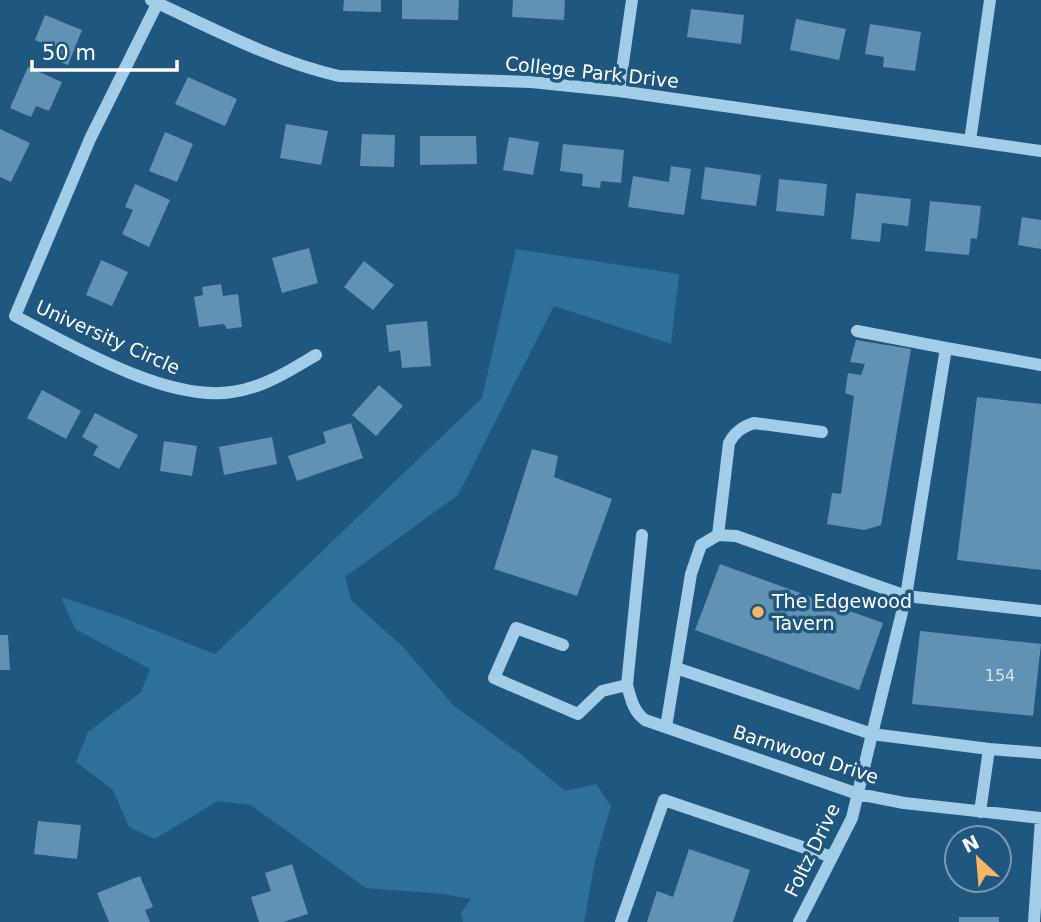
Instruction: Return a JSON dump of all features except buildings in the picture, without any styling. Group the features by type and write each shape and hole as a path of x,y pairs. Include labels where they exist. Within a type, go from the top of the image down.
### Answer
{"street":[{"path":"619,91 632,0"},
{"path":"970,141 990,0"},
{"name":"College Park Drive","path":"156,1 275,56 312,70 339,76 531,82 619,91 1041,151"},
{"name":"University Circle","path":"156,1 90,139 15,316 118,366 187,391 210,394 251,388 274,379 316,355"},
{"path":"857,331 1041,365"},
{"name":"Foltz Drive","path":"799,922 852,818 906,596 946,348"},
{"path":"718,535 729,443 734,434 754,424 822,432"},
{"path":"563,645 516,628 495,678 578,714 602,691 627,685 642,535"},
{"path":"666,727 691,574 702,545 718,535 736,536 906,596 1041,611"},
{"path":"676,668 872,734 1041,753"},
{"name":"Barnwood Drive","path":"627,685 633,705 645,720 858,794 904,803 1041,819"},
{"path":"981,812 989,749"},
{"path":"621,922 664,800 832,857"},
{"path":"1034,922 1041,819"}],"shaded area":[{"path":"516,249 679,274 671,344 554,306 458,495 345,577 351,600 403,647 453,705 523,756 565,791 596,784 611,806 595,861 584,922 463,922 461,913 471,899 366,888 251,805 218,801 155,839 129,827 113,790 76,762 88,732 141,692 150,669 75,629 61,597 215,654 482,398"}],"place":[{"name":"The Edgewood Tavern","path":"758,612"}]}
